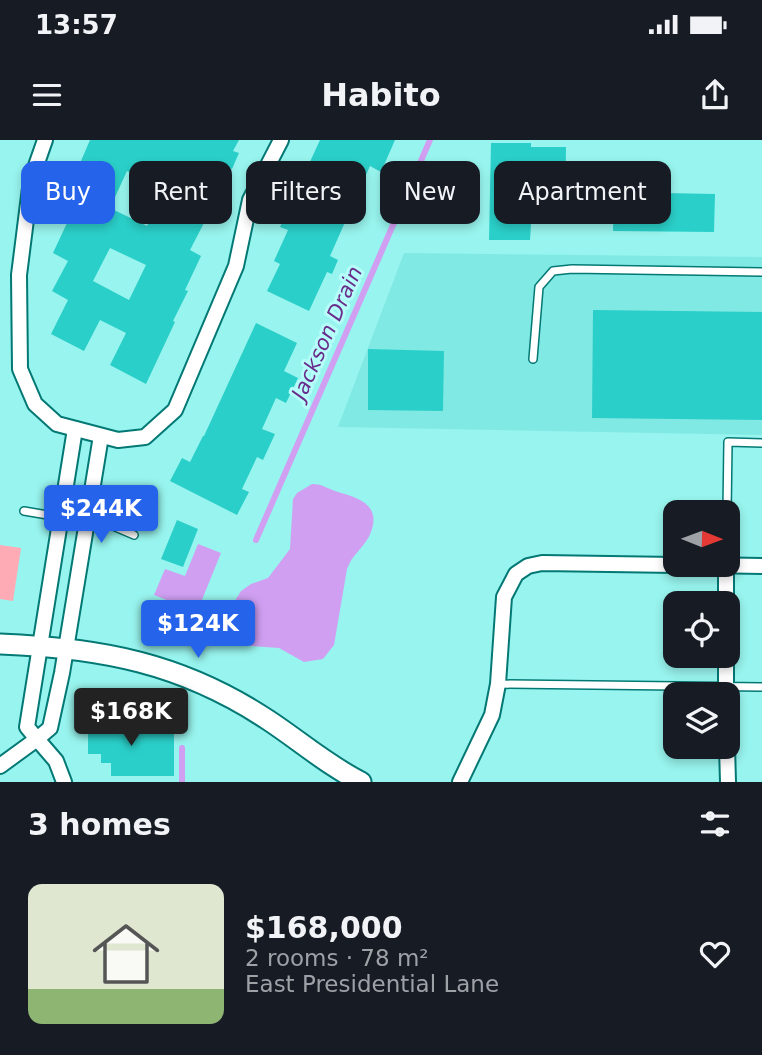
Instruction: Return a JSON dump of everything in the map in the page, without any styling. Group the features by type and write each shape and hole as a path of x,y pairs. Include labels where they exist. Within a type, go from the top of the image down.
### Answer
{"street":[{"path":"45,140 31,180 19,275 20,369 35,404 57,424 118,440 145,437 175,410 236,266 250,201 281,140"},
{"path":"64,782 55,761 27,727 75,429"},
{"path":"0,766 50,728 66,649 101,436"},
{"path":"460,782 492,715 498,684 503,597 516,574 528,566 542,563 663,565"},
{"path":"740,565 762,566"},
{"path":"0,645 100,652 148,663 210,685 269,720 335,768 361,782"},
{"path":"727,759 728,782"}],"lane":[{"path":"533,359 539,287 554,271 762,272"},
{"path":"727,500 728,442 762,443"},
{"path":"24,511 113,526 134,535"},
{"path":"498,684 663,688"},
{"path":"740,689 762,687"}],"shaded area":[{"path":"404,253 762,257 762,435 338,427"},
{"path":"312,484 360,500 370,509 373,523 369,537 347,569 334,645 323,659 304,662 279,648 251,646 239,635 232,619 236,599 241,591 268,578 290,549 293,499 297,493"},
{"path":"198,544 221,553 197,612 154,595 165,569 185,576"},
{"path":"0,545 21,548 13,601 0,599"}],"building":[{"path":"90,140 239,140 233,151 239,153 232,169 232,161 129,161 129,172 127,171 115,197 115,161 81,161"},
{"path":"320,140 395,140 386,161 380,161 380,171 370,166 366,175 366,161 310,161"},
{"path":"491,143 531,143 531,147 566,147 566,161 494,161 494,224 531,224 530,240 489,240"},
{"path":"671,193 715,194 714,232 613,231 613,224 671,224"},
{"path":"115,210 129,217 129,224 203,224 190,250 201,256 185,290 188,291 173,321 175,322 146,384 110,365 126,333 100,320 84,351 51,334 68,300 52,291 68,261 53,253 67,224 115,224","holes":["110,248 146,265 129,300 93,281"]},
{"path":"281,224 344,224 330,256 338,260 332,274 327,272 309,311 267,291 280,264 274,261 288,230 280,227"},
{"path":"593,310 762,312 762,420 592,418"},
{"path":"256,323 297,343 284,371 298,378 286,403 276,398 262,429 275,434 263,460 257,457 242,489 249,492 237,515 170,481 182,458 190,462"},
{"path":"368,349 444,351 443,411 368,410"},
{"path":"177,520 198,529 183,567 161,559"},
{"path":"88,713 113,713 113,730 174,730 174,776 111,776 111,763 101,763 101,754 88,754"}],"waterway":[{"name":"Jackson Drain","path":"256,540 430,140"},
{"name":"Jackson Drain","path":"182,748 182,782"}]}
